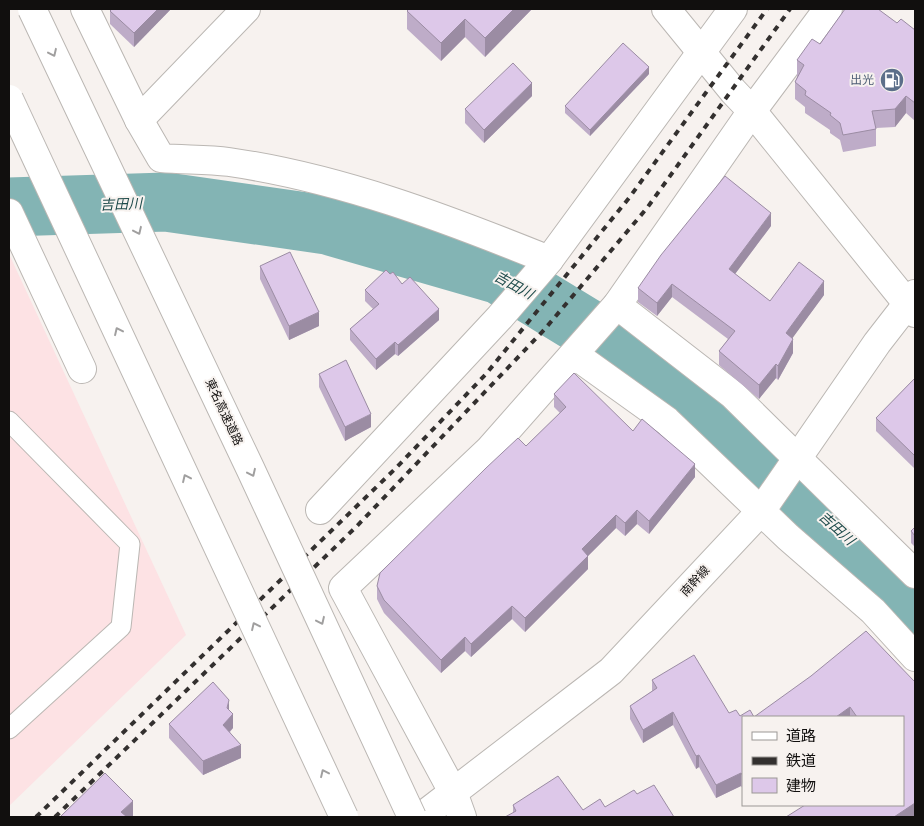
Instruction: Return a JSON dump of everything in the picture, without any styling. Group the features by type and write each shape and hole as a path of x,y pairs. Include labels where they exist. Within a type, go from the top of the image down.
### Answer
{"main road":[{"name":"東名高速道路","path":"32,9 250,468 412,817"},
{"path":"85,9 139,120 160,158 228,162 304,177 376,196 465,226 548,260"},
{"path":"139,120 246,9"},
{"path":"666,9 913,304"},
{"path":"320,510 500,317 548,260 733,9"},
{"path":"458,805 342,588 490,450 617,305 752,111 828,9"},
{"path":"9,99 344,817"},
{"path":"9,213 82,369"},
{"name":"南幹線","path":"421,817 458,805 611,670 761,510 799,458 877,343 913,304"},
{"path":"617,305 734,394 915,574"},
{"path":"575,354 667,421 823,569 873,611 915,657"}],"lane":[{"path":"9,421 130,544 121,627 9,730"}],"shaded area":[{"path":"9,254 186,635 9,806"}],"building":[{"path":"112,9 158,9 134,33 110,11"},
{"path":"409,9 514,9 485,38 465,19 441,43 407,11"},
{"path":"845,9 878,9 897,23 901,19 915,30 915,103 906,96 895,109 872,111 876,129 843,135 840,123 830,115 831,113 805,95 806,91 795,82 804,65 797,60 812,39 820,44"},
{"path":"623,43 649,67 590,130 565,106"},
{"path":"513,63 532,83 484,130 465,109"},
{"path":"725,176 771,213 729,269 770,301 799,262 824,281 786,333 793,339 778,366 776,364 759,385 719,351 735,331 672,284 657,303 638,288 661,255"},
{"path":"290,252 319,312 289,326 260,266"},
{"path":"386,270 390,274 393,272 402,284 410,277 439,309 398,345 395,342 376,359 350,329 379,304 365,290"},
{"path":"346,360 371,414 345,427 319,374"},
{"path":"574,373 633,431 642,419 695,464 649,521 637,510 625,523 616,515 582,549 588,556 525,618 512,606 471,644 465,637 441,660 384,600 377,586 380,573 518,438 526,446 566,407 554,394"},
{"path":"915,378 915,456 876,418"},
{"path":"915,527 915,536 911,531"},
{"path":"866,631 915,682 915,803 894,817 786,817 803,806 904,806 904,716 856,716 850,707 837,716 755,716 811,676"},
{"path":"694,655 729,713 736,710 740,716 750,710 753,716 742,716 742,774 741,773 716,785 699,755 696,756 673,712 643,730 630,706 657,688 652,680"},
{"path":"213,682 229,700 227,708 233,714 223,725 241,745 203,761 169,724"},
{"path":"105,773 133,801 121,812 127,817 60,817"},
{"path":"558,776 583,810 600,799 605,807 634,790 637,794 654,785 674,817 505,817 516,811 513,805"}],"waterway":[{"name":"吉田川","path":"9,207 166,202 327,225 500,275 613,344 717,424 851,539 915,608"}],"railway":[{"path":"36,817 395,469 486,374 629,198 767,9"},
{"path":"55,817 356,527 544,330 647,208 790,9"}],"place":[{"name":"出光","path":"892,80"}]}
